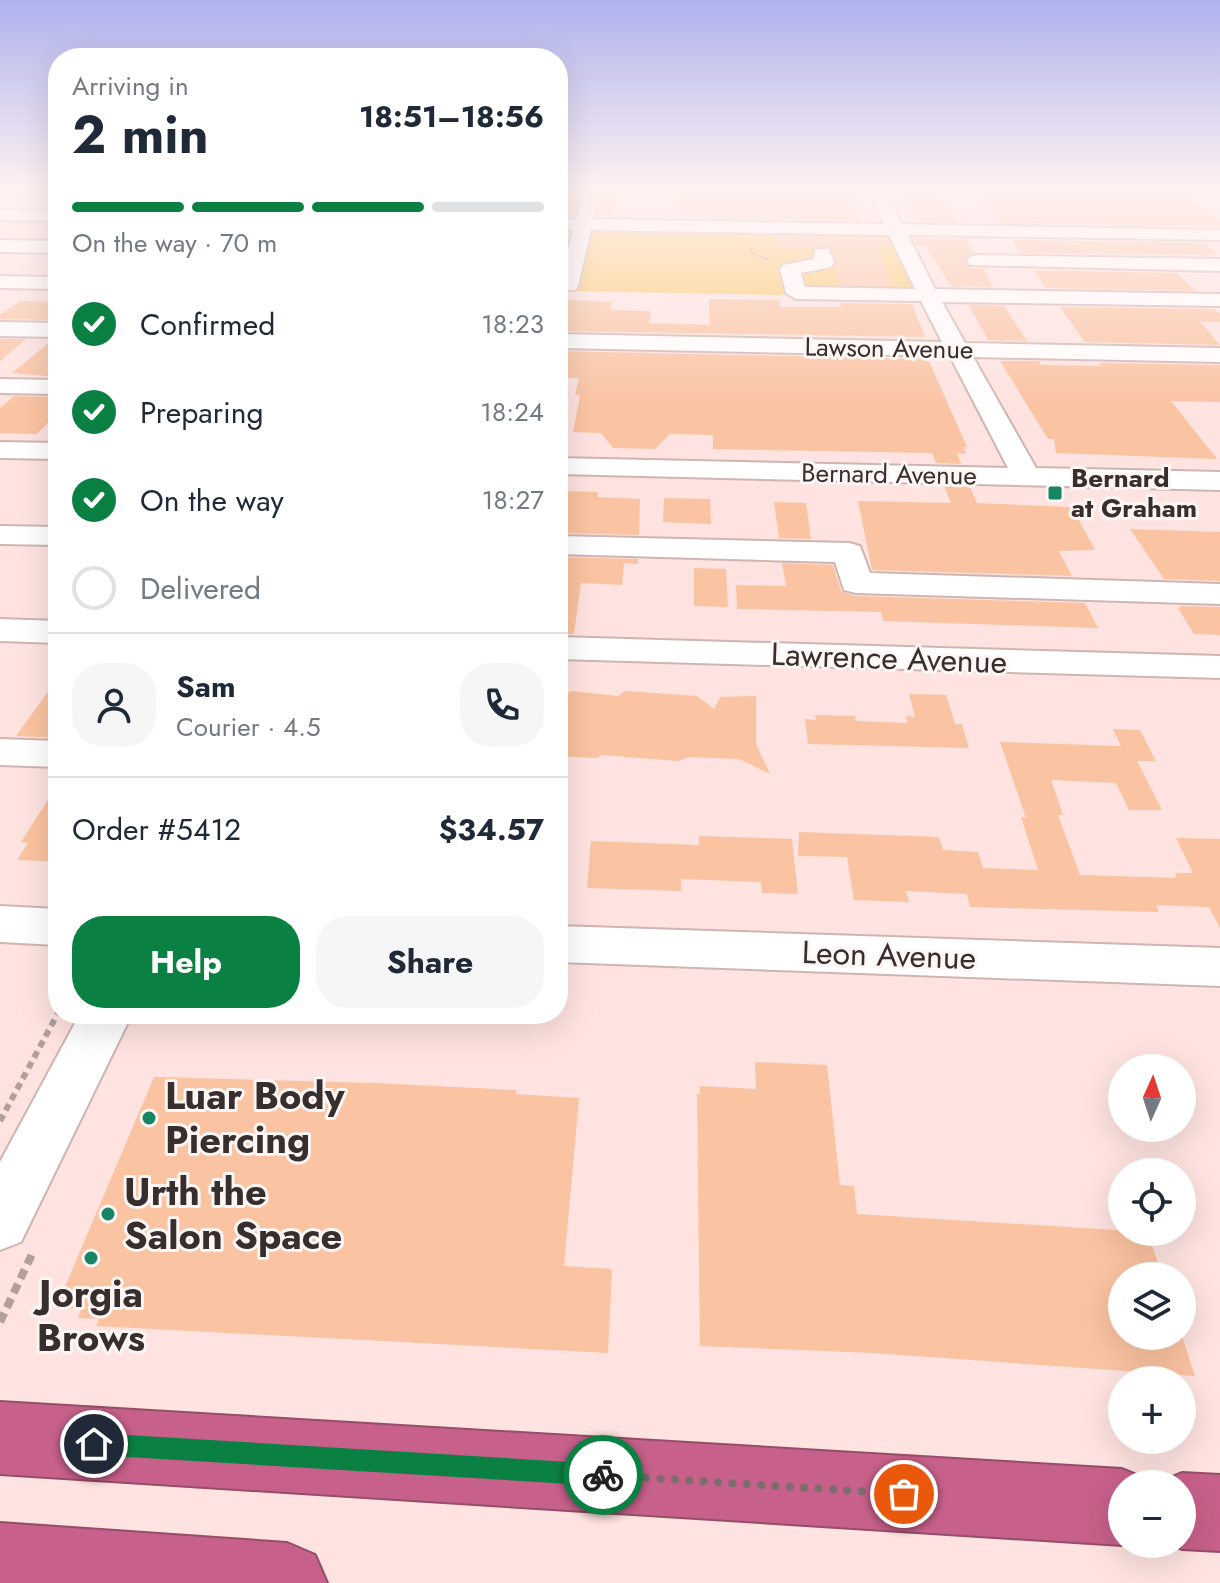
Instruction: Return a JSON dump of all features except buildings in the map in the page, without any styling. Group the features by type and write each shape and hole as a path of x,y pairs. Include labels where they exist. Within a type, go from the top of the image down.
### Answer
{"highway":[{"path":"0,1438 1108,1506"},
{"path":"1196,1512 1220,1513"},
{"path":"0,1562 287,1583"}],"street":[{"path":"568,286 573,264"},
{"path":"805,264 790,269 796,293 1220,300"},
{"path":"825,264 828,274 822,279 826,293"},
{"path":"921,264 928,295 1027,477"},
{"path":"1161,264 1220,265"},
{"path":"0,282 48,283"},
{"path":"1034,297 1073,352"},
{"path":"0,329 48,330"},
{"name":"Lawson Avenue","path":"568,341 748,334 957,350 1220,355"},
{"path":"0,386 48,387"},
{"path":"0,450 48,451"},
{"name":"Bernard Avenue","path":"568,466 1220,481"},
{"path":"0,535 48,536"},
{"path":"568,545 849,553 856,583 1220,594"},
{"path":"0,630 48,632"},
{"name":"Lawrence Avenue","path":"568,648 1220,667"},
{"path":"0,752 48,754"},
{"path":"0,924 48,926"},
{"name":"Leon Avenue","path":"568,944 1220,967"},
{"path":"0,1222 101,1024"}],"path":[{"path":"784,264 790,269"},
{"path":"0,1121 52,1024"}],"shaded area":[{"path":"581,264 902,264 918,298 575,291"}],"way so far":[{"path":"603,1475 904,1494"}],"place":[{"name":"Bernard at Graham","path":"1055,493"},
{"name":"Luar Body Piercing","path":"149,1118"},
{"name":"Urth the Salon Space","path":"108,1214"},
{"name":"Jorgia Brows","path":"91,1258"}],"route":[{"path":"94,1444 603,1475"}]}
